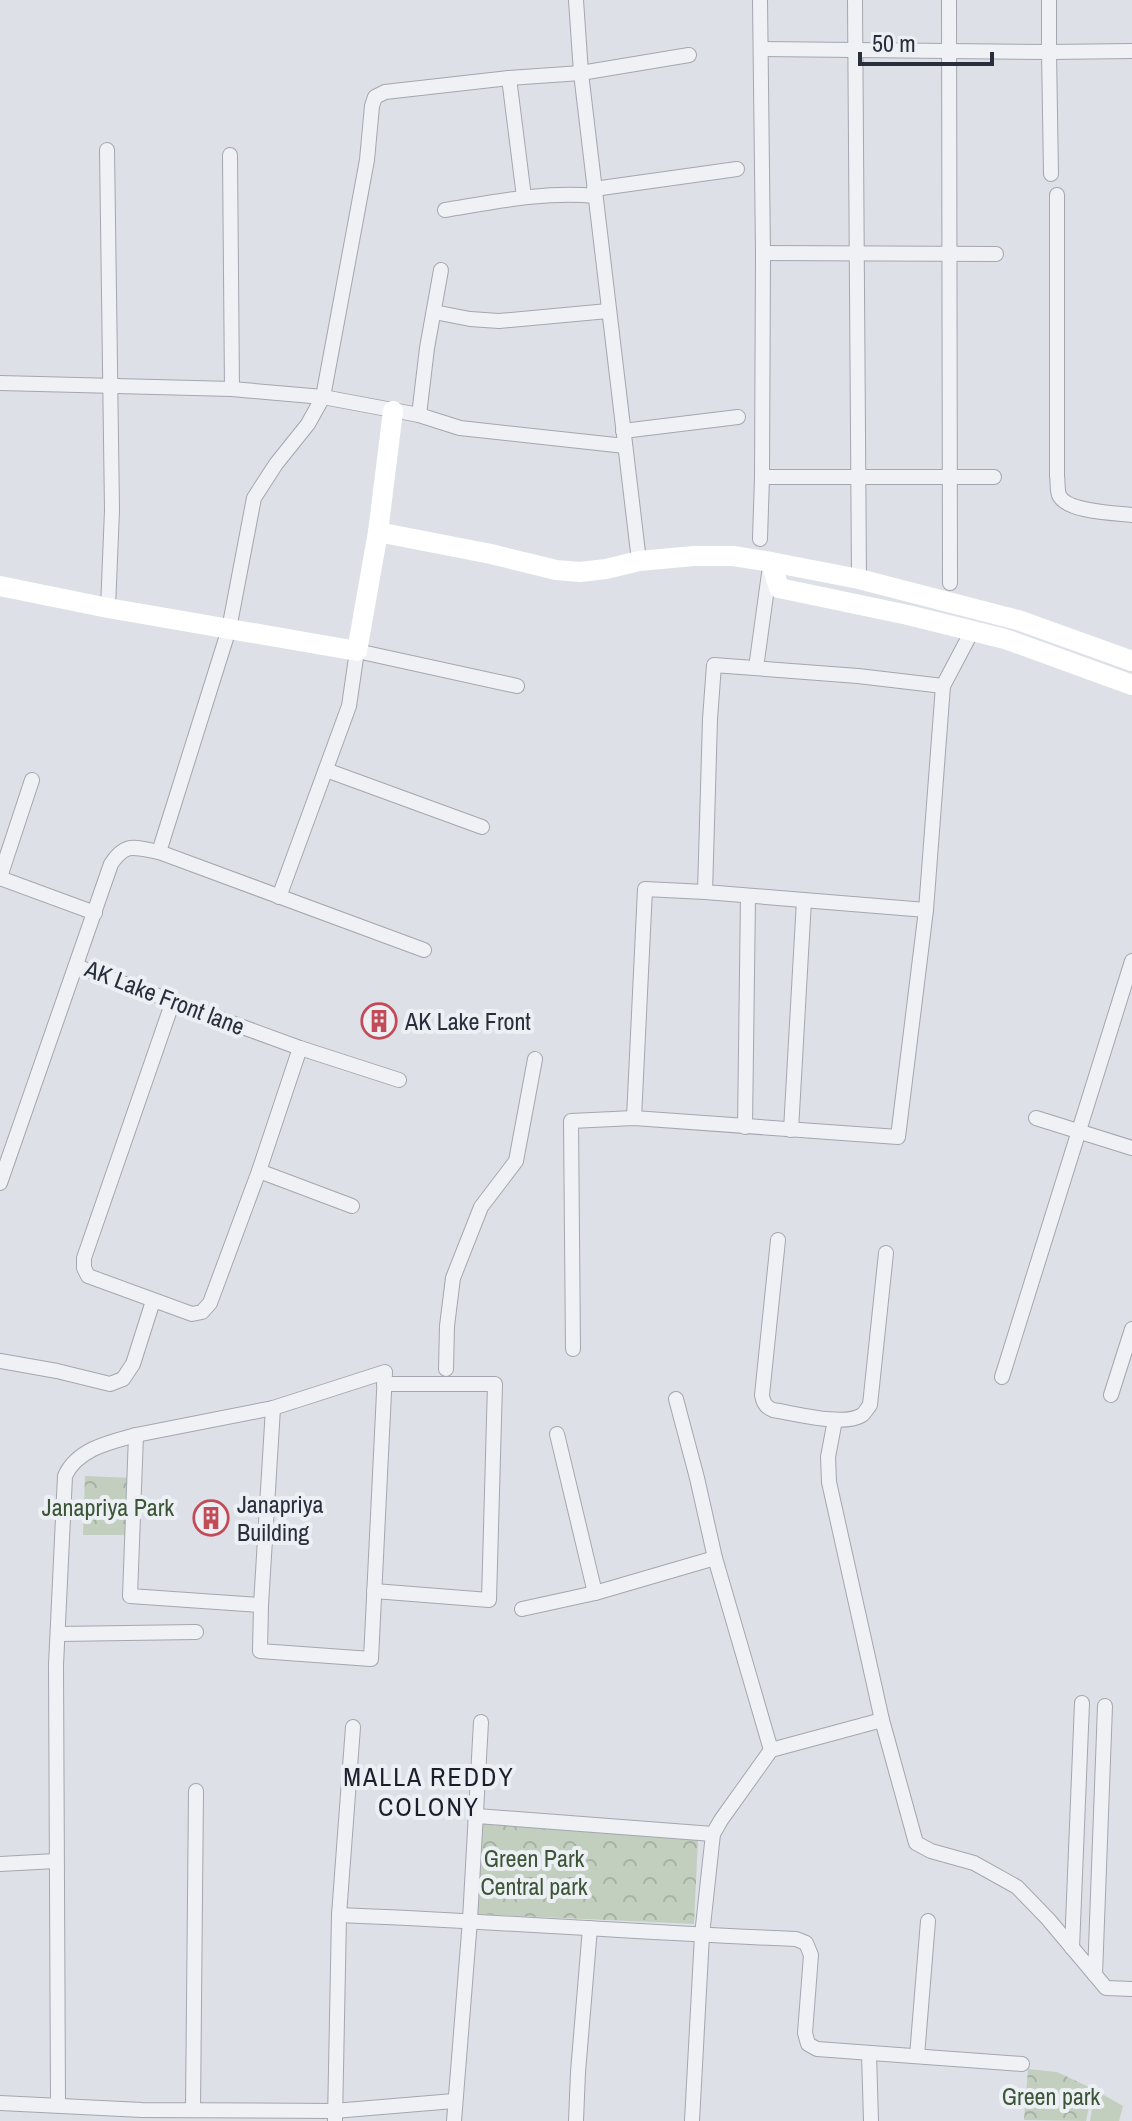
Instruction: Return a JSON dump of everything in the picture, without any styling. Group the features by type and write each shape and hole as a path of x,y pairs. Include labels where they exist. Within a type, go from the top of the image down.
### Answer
{"street":[{"path":"576,0 594,193 639,561"},
{"path":"760,0 763,253 760,539"},
{"path":"855,0 859,579"},
{"path":"949,0 950,583"},
{"path":"1049,0 1051,174"},
{"path":"761,49 1132,51"},
{"path":"424,950 159,852 229,629 254,498 308,424 323,397 367,160 375,97 385,92 581,73 689,55"},
{"path":"509,78 524,197"},
{"path":"107,150 112,510 108,608"},
{"path":"230,155 232,389"},
{"path":"445,210 524,197 594,193 737,169"},
{"path":"1057,195 1059,495 1065,503 1076,508 1132,515"},
{"path":"763,253 996,254"},
{"path":"419,415 441,270"},
{"path":"434,312 499,321 608,311"},
{"path":"0,383 232,389 323,397 419,415 460,428 624,439 738,417"},
{"path":"279,897 349,706 378,532 393,411"},
{"path":"762,477 994,477"},
{"path":"378,532 556,570 580,572 639,561 694,556 733,556 771,562 859,579 1018,620 1132,661"},
{"path":"771,562 779,588 972,631 1031,648 1132,685"},
{"path":"756,668 771,562"},
{"path":"0,586 357,651 517,686"},
{"path":"573,1349 571,1121 634,1118 898,1137 926,910 943,686 972,631 979,610"},
{"path":"705,892 714,665 943,686"},
{"path":"326,770 482,827"},
{"path":"32,780 0,878 95,913"},
{"name":"AK Lake Front lane","path":"159,852 132,847 119,852 111,864 76,966 300,1048 399,1080"},
{"path":"634,1118 645,889 926,910"},
{"path":"745,1127 748,896"},
{"path":"791,1130 804,900"},
{"path":"1002,1377 1132,961"},
{"path":"0,1183 76,966"},
{"path":"173,1001 84,1258 88,1276 153,1301 192,1314 202,1312 210,1303 300,1048"},
{"path":"446,1369 453,1278 481,1207 516,1161 535,1059"},
{"path":"1036,1118 1132,1148"},
{"path":"259,1171 352,1206"},
{"path":"778,1240 763,1401 767,1408 773,1410 835,1420 863,1414 870,1405 886,1253"},
{"path":"0,1361 110,1384 123,1379 133,1364 153,1301"},
{"path":"1111,1395 1130,1339"},
{"path":"58,2104 56,1665 65,1476 70,1465 81,1455 114,1441 273,1408 385,1372 371,1659 260,1651 273,1408"},
{"path":"374,1591 489,1600 495,1384 384,1384"},
{"path":"676,1399 715,1558 771,1750"},
{"path":"835,1420 828,1457 829,1482 882,1720 916,1843 931,1851 974,1863 1017,1887 1106,1988 1132,1989"},
{"path":"557,1434 595,1593"},
{"path":"136,1435 130,1596 261,1605"},
{"path":"522,1609 595,1593 715,1558"},
{"path":"58,1634 196,1632"},
{"path":"1072,1948 1082,1703"},
{"path":"1095,1975 1105,1706"},
{"path":"692,2121 702,1935 713,1834 771,1750 882,1720"},
{"path":"454,2121 481,1722"},
{"path":"334,2116 339,1915 353,1727"},
{"path":"1080,1763 1102,1764"},
{"path":"193,2109 196,1791"},
{"path":"477,1816 713,1834"},
{"path":"0,1864 56,1861"},
{"path":"339,1915 796,1939 806,1943 811,1955 805,2033 808,2044 817,2049 1022,2064"},
{"path":"917,2056 928,1921"},
{"path":"576,2121 590,1928"},
{"path":"869,2053 871,2121"},
{"path":"0,2103 58,2104 142,2115 193,2109 243,2116 334,2116 454,2101"},
{"path":"37,2104 37,2121"}],"green space":[{"name":"Janapriya Park","path":"85,1476 134,1478 132,1535 83,1535"},
{"name":"Green Park Central park","path":"483,1823 698,1839 694,1924 477,1914"},
{"name":"Green park","path":"1028,2069 1057,2072 1093,2089 1086,2121 1024,2120"},
{"path":"1095,2090 1123,2106 1119,2121 1090,2121"}],"place":[{"name":"AK Lake Front","path":"379,1021"},
{"name":"Janapriya Building","path":"211,1518"}],"district":[{"name":"MALLA REDDY COLONY","path":"429,1791"}]}
